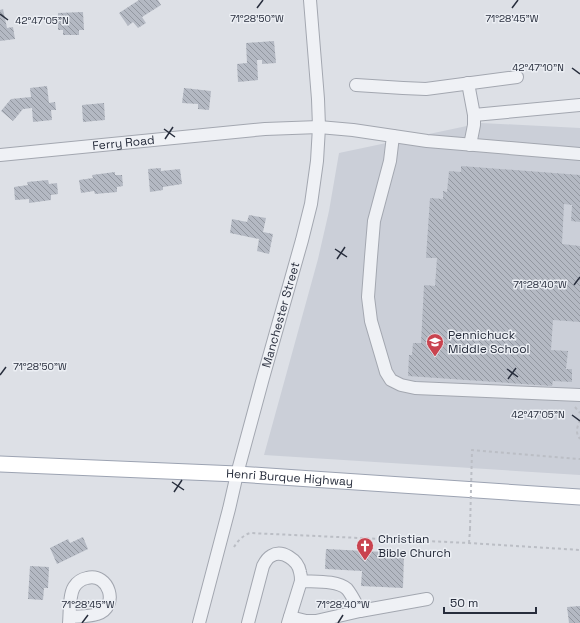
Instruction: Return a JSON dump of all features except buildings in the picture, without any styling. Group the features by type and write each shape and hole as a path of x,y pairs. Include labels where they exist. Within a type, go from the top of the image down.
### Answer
{"main road":[{"name":"Henri Burque Highway","path":"0,464 237,474 580,497"}],"street":[{"name":"Manchester Street","path":"199,623 237,474 311,204 316,170 319,127 310,0"},
{"path":"356,85 426,88 518,77"},
{"path":"468,83 474,115 474,125 470,145"},
{"path":"474,115 580,105"},
{"name":"Ferry Road","path":"0,155 265,129 319,127 353,130 427,141 580,154"},
{"path":"393,136 390,161 374,221 368,297 370,321 386,372 391,380 401,385 415,388 580,395"},
{"path":"248,623 263,566 266,560 272,555 278,554 285,555 292,559 300,571 301,581 289,620 316,621 360,611 427,599"},
{"path":"301,581 339,584 346,588 360,611"}],"path":[{"path":"574,406 580,414"},
{"path":"580,420 577,427 577,435 580,440"},
{"path":"469,543 472,450 580,459"},
{"path":"234,547 236,543 250,533 469,543 580,550"}],"shaded area":[{"name":"Pennichuck Middle School","path":"481,123 580,128 580,475 264,455 318,259 329,211 339,153"}],"place":[{"name":"Pennichuck Middle School","path":"435,357"},
{"name":"Christian Bible Church","path":"365,561"}]}
